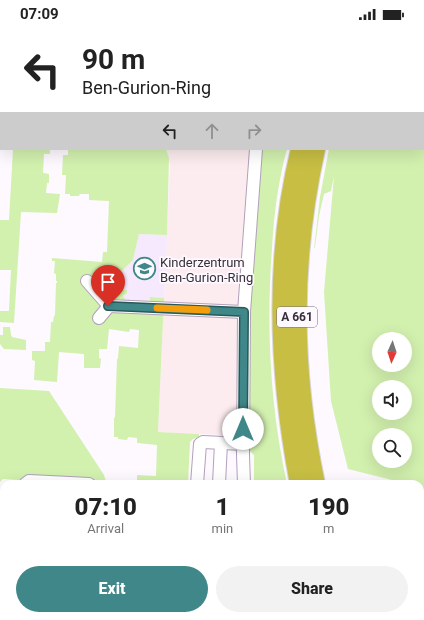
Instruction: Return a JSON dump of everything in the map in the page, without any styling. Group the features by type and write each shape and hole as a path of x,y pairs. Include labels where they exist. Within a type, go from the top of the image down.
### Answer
{"highway":[{"name":"A 661","path":"298,480 286,401 282,354 281,312 287,222 300,150"},
{"name":"A 661","path":"315,480 308,446 302,400 298,359 297,312 298,265 307,191 316,150"}],"street":[{"path":"244,480 244,312 256,150"},
{"path":"87,281 108,306 244,312"},
{"path":"99,318 108,306"},
{"path":"197,480 200,444 204,442 243,444"},
{"path":"219,480 221,443"}],"shaded area":[{"path":"166,150 256,150 243,436 158,432 170,164"},
{"name":"Kinderzentrum Ben-Gurion-Ring","path":"139,234 167,235 164,298 150,297 150,301 126,300 123,296 127,290 110,289 107,286 133,260"}],"green space":[{"path":"13,150 50,150 50,154 44,154 43,173 49,174 49,183 47,183 46,193 60,194 57,213 21,212 14,323 0,322 0,311 9,311 11,270 0,270 0,220 9,220"},
{"path":"68,150 166,150 169,158 167,235 139,234 133,260 107,286 110,289 127,290 127,293 123,296 126,300 150,301 150,297 164,298 158,432 199,434 199,437 190,442 188,480 137,480 137,475 156,476 157,445 137,443 137,438 128,437 127,440 114,437 117,359 119,346 138,348 139,330 130,329 129,332 109,329 107,349 99,349 99,358 101,359 100,368 84,368 84,354 59,352 57,382 34,380 35,361 32,360 32,351 45,351 45,342 50,342 51,322 53,322 55,315 57,281 56,274 54,273 55,261 52,261 52,258 102,262 103,252 107,252 109,201 89,200 89,194 70,196 70,194 65,194 66,175 62,175 63,155 68,155"},
{"path":"256,150 287,150 281,173 275,211 269,307 273,396 281,455 286,480 254,480 254,455 243,444 253,435 243,429"},
{"path":"329,150 424,150 424,480 392,480 348,469 331,401 324,292 334,176 331,191 324,194 314,249 320,197"},
{"path":"3,327 10,327 12,337 26,340 26,350 4,349 0,344 0,335 3,335"},
{"path":"0,388 49,391 104,475 106,480 3,479 0,480"}],"slow traffic":[{"path":"157,308 207,310"}],"place":[{"name":"Kinderzentrum Ben-Gurion-Ring","path":"145,269"}],"route":[{"path":"108,306 244,312 243,429"}]}
